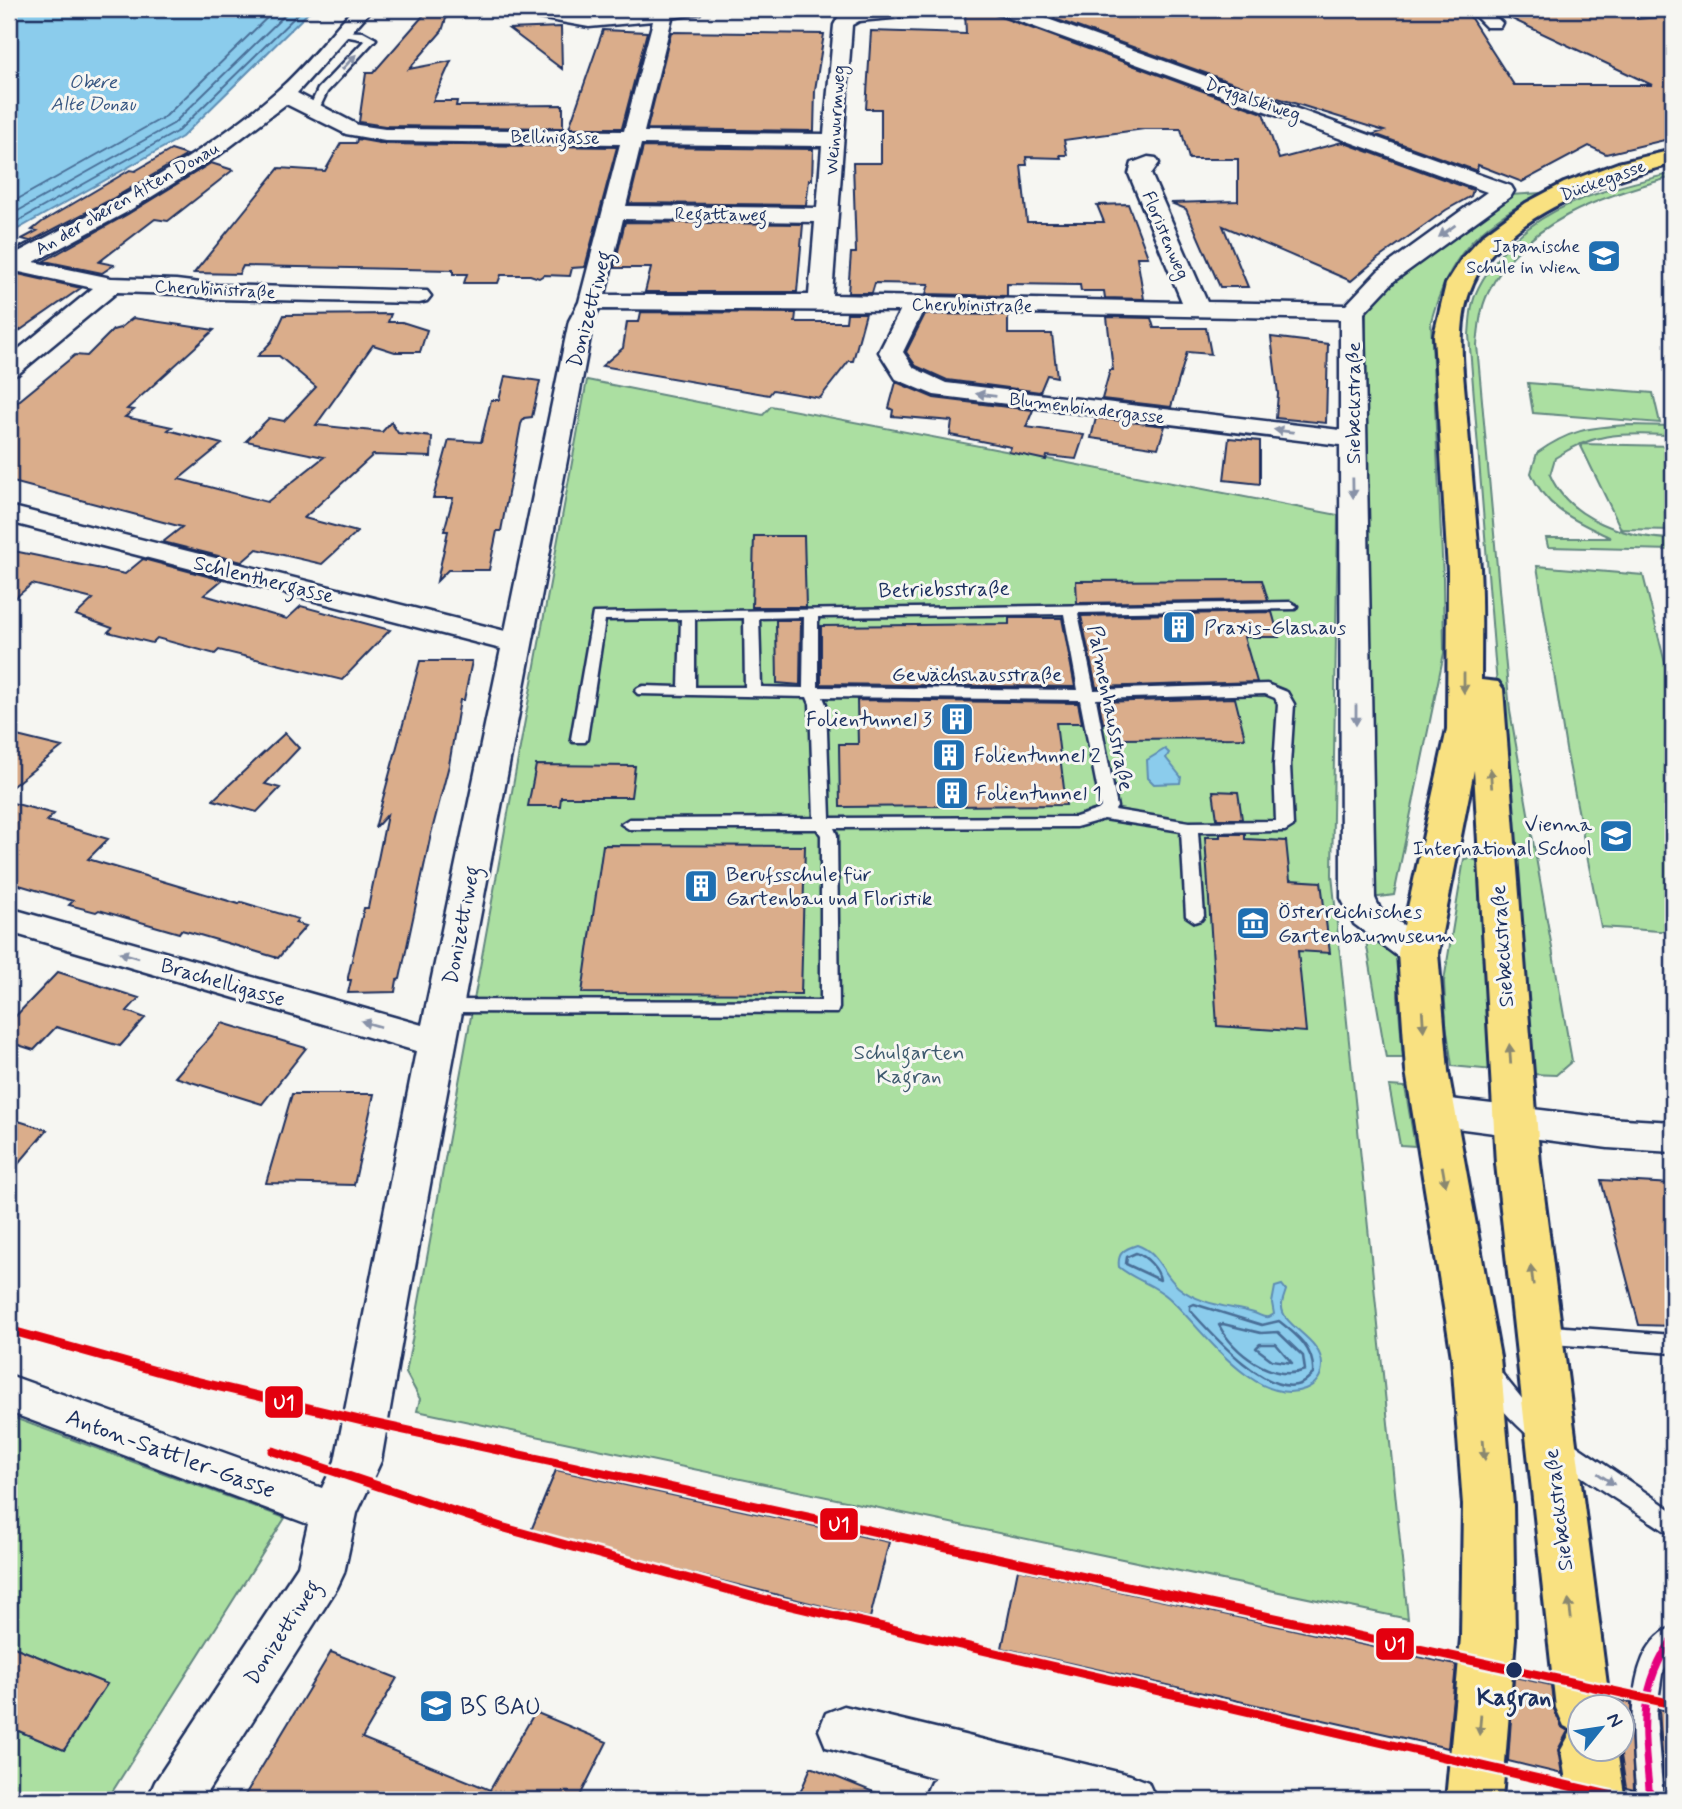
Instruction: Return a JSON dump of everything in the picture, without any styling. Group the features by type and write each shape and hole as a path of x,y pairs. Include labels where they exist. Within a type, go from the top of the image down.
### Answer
{"main road":[{"name":"Dückegasse","path":"1539,210 1572,188 1626,168 1673,157"},
{"name":"Dückegasse","path":"1539,210 1584,192 1673,167"},
{"path":"1474,1800 1488,1638 1488,1505 1476,1357 1427,1071 1418,953 1464,729 1464,571 1447,335 1460,284 1472,262 1493,239 1539,210"},
{"name":"Siebeckstraße","path":"1539,210 1504,242 1486,264 1473,287 1461,335 1518,1164 1581,1694"},
{"path":"1591,1764 1597,1800"}],"street":[{"name":"An der oberen Alten Donau","path":"11,265 168,179 212,151 285,95 363,9"},
{"path":"522,9 589,21 627,19 693,9"},
{"name":"Weinwurmweg","path":"820,302 843,25 846,20 925,9"},
{"name":"Drygalskiweg","path":"1003,9 1503,191"},
{"path":"1478,9 1493,23"},
{"name":"Donizettiweg","path":"173,1800 320,1573 334,1513 358,1461 436,1043 519,644 581,321 591,302 664,13"},
{"name":"Bellinigasse","path":"285,95 353,130 385,135 834,140"},
{"name":"Floristenweg","path":"1148,163 1140,169 1140,174 1198,310"},
{"name":"Siebeckstraße","path":"1418,953 1366,916 1358,898 1352,312 1386,275 1503,191"},
{"name":"Regattaweg","path":"614,212 828,215"},
{"name":"Cherubinistraße","path":"11,265 111,285 176,287 217,292 418,296"},
{"path":"9,369 111,285"},
{"name":"Cherubinistraße","path":"591,302 820,302 1352,312"},
{"name":"Blumenbindergasse","path":"915,304 891,352 896,367 914,380 943,390 1352,439"},
{"name":"Schlenthergasse","path":"9,514 519,644"},
{"name":"Brachelligasse","path":"9,920 436,1043"},
{"path":"1433,1111 1608,1133 1673,1137"},
{"name":"Anton-Sattler-Gasse","path":"9,1393 334,1513"},
{"path":"844,1730 1130,1800"},
{"path":"949,1800 987,1766"}],"lane":[{"path":"313,111 322,91 371,39 363,35 342,33"},
{"name":"Betriebsstraße","path":"579,739 598,616 1290,606"},
{"name":"Palmenhausstraße","path":"1070,608 1109,807 1104,814"},
{"path":"444,1006 830,1008 829,835 822,822 818,704 810,687 811,612"},
{"path":"751,614 752,692"},
{"path":"687,690 688,616"},
{"name":"Gewächshausstraße","path":"643,691 814,695 1087,695 1267,689 1281,695 1286,704 1282,765 1285,826 1189,827"},
{"path":"629,824 1076,822 1104,814 1189,827 1195,916"},
{"path":"1539,1334 1673,1344"},
{"path":"1476,1357 1524,1418 1550,1440 1673,1524"},
{"path":"1650,1800 1644,1696 1654,1662 1673,1638"}],"green space":[{"path":"1673,173 1673,177 1592,203 1543,230 1521,248 1503,269 1488,293 1480,318 1477,345 1510,711 1572,1061 1556,1075 1528,1074 1469,335 1471,310 1480,285 1496,260 1513,241 1533,225 1577,201 1624,185"},
{"path":"1542,193 1501,217 1470,243 1448,277 1431,321 1444,653 1394,895 1371,898 1363,440 1366,313 1375,297 1392,278 1510,195"},
{"name":"Schulgarten Kagran","path":"587,380 763,415 771,406 1338,515 1332,875 1408,1619 417,1411 420,1399 406,1373"},
{"path":"1528,383 1653,393 1660,423 1533,413"},
{"path":"1628,425 1673,426 1673,435 1612,436 1584,442 1555,458 1550,475 1559,491 1585,515 1602,524 1637,535 1673,539 1673,550 1548,547 1546,538 1611,538 1564,513 1545,497 1531,473 1537,453 1559,439 1580,431"},
{"path":"1580,444 1673,446 1673,530 1621,529"},
{"path":"1537,566 1643,575 1673,695 1673,932 1601,927 1566,749"},
{"path":"1464,859 1480,862 1484,977 1493,1070 1452,1066 1446,1024 1444,981"},
{"path":"1368,933 1401,954 1398,996 1403,1058 1386,1058 1365,935"},
{"path":"1389,1086 1405,1087 1415,1146 1400,1145"},
{"path":"9,1416 285,1518 107,1800 9,1800 9,1727 64,1750 107,1684 9,1645"}],"water":[{"name":"Obere Alte Donau","path":"9,9 312,9 182,137 9,234"},
{"path":"1165,749 1169,753 1166,758 1181,777 1180,783 1154,784 1148,778 1147,760"},
{"path":"1137,1245 1155,1258 1178,1287 1196,1298 1214,1304 1269,1317 1274,1314 1272,1303 1275,1287 1282,1285 1286,1290 1282,1303 1283,1312 1320,1356 1322,1369 1317,1380 1305,1389 1286,1392 1267,1387 1248,1376 1212,1344 1169,1298 1119,1267 1122,1252"}],"building":[{"path":"429,9 449,9 442,31 409,69 451,61 433,101 457,101 456,106 563,105 563,128 385,126 359,122 366,73 373,73"},
{"path":"965,9 991,9 995,15 1263,113 1279,159 1342,142 1473,190 1471,196 1446,210 1351,281 1223,226 1248,287 1220,287 1186,209 1171,203 1238,201 1238,159 1189,159 1181,129 1144,129 1064,140 1067,155 1060,155 1061,158 1026,157 1027,165 1021,165 1027,222 1104,222 1097,205 1128,204 1148,257 1137,257 1144,299 1105,298 1104,291 1081,291 1080,285 1007,284 1007,296 926,294 929,284 875,283 872,293 848,293 851,253 856,253 853,163 881,163 881,109 866,109 871,31 966,34"},
{"path":"1027,9 1465,9 1514,85 1652,85 1491,9 1637,9 1637,19 1673,16 1673,138 1606,154 1589,146 1522,182 1478,165 1477,171 1374,134 1384,131 1255,91"},
{"path":"561,27 562,69 509,29"},
{"path":"603,30 647,32 622,128 569,128"},
{"path":"671,32 824,34 815,90 814,131 647,129"},
{"path":"357,139 385,144 617,147 585,267 572,268 570,276 544,275 539,278 530,275 501,275 498,283 464,283 467,274 453,274 453,270 243,266 239,274 194,273 279,168 325,171 341,143 356,143"},
{"path":"643,147 813,149 812,180 809,180 806,205 629,203"},
{"path":"171,150 187,155 112,199 14,250 30,241 22,239 37,231 32,230 42,222 130,170 135,171"},
{"path":"211,163 233,170 168,221 155,219 99,262 114,265 102,273 44,261 128,214"},
{"path":"625,222 803,224 797,292 645,292 651,268 614,268"},
{"path":"18,274 81,288 9,338 9,279"},
{"path":"641,312 796,313 795,322 846,322 847,313 866,313 853,361 849,361 820,398 773,390 769,395 602,366 623,348 627,322 639,322"},
{"path":"391,314 388,322 402,322 427,330 420,352 395,352 373,345 316,425 382,432 391,422 398,433 432,437 431,457 373,455 304,518 357,532 322,564 257,549 242,562 163,542 182,527 9,481 9,409 75,355 87,356 113,330 133,318 214,330 127,409 134,410 125,417 172,427 168,430 222,444 179,479 267,502 324,457 246,441 269,418 284,421 316,387 279,356 258,356 272,341 284,315"},
{"path":"925,314 1008,315 1008,334 1052,334 1057,377 1047,375 1040,392 947,380 916,366 906,352"},
{"path":"1107,317 1151,318 1154,328 1206,328 1211,354 1187,352 1171,407 1102,399 1110,370 1113,370"},
{"path":"1271,337 1328,344 1326,423 1276,418 1278,394"},
{"path":"505,376 540,381 532,417 524,418 521,424 501,531 497,531 489,570 448,570 437,581 448,531 444,531 453,498 433,498 449,440 481,442 491,400 499,400"},
{"path":"896,382 934,398 1033,410 1026,427 1084,435 1076,459 1047,456 1046,460 1009,452 1011,447 950,435 952,421 892,416 893,410 889,408"},
{"path":"1096,418 1165,426 1158,448 1091,438"},
{"path":"1229,438 1260,441 1260,484 1224,480"},
{"path":"754,536 804,536 806,607 752,607"},
{"path":"9,550 125,574 143,559 222,580 204,595 287,619 301,606 390,630 342,680 219,650 215,654 157,638 152,643 108,632 112,628 76,615 93,599 32,584 9,603"},
{"path":"1262,580 1268,600 1077,603 1076,581"},
{"path":"1272,612 1279,637 1244,637 1257,682 1096,687 1081,616"},
{"path":"1009,618 1062,618 1075,687 821,684 821,626 1009,624"},
{"path":"776,620 801,620 800,685 777,683"},
{"path":"420,661 472,661 464,700 460,700 449,765 431,834 400,979 397,980 395,992 348,993 351,980 348,980 348,977 364,908 368,908 387,815 375,828"},
{"path":"1235,698 1245,738 1118,739 1114,723 1103,723 1099,702"},
{"path":"857,700 1078,703 1082,723 1056,723 1066,805 840,807 839,744 858,744"},
{"path":"285,733 299,748 265,784 280,788 257,812 213,800"},
{"path":"9,734 62,747 9,789"},
{"path":"536,765 635,766 631,797 561,797 560,806 528,806"},
{"path":"1213,791 1238,792 1242,819 1217,819"},
{"path":"9,802 54,814 47,821 108,839 88,859 298,919 295,923 306,926 278,958 193,933 181,930 179,933 99,910 96,912 69,905 73,901 9,882"},
{"path":"1220,834 1245,834 1245,839 1286,841 1290,880 1321,882 1330,953 1298,951 1306,1032 1217,1026 1205,837 1220,837"},
{"name":"Berufsschule für Gartenbau und Floristik","path":"603,845 805,846 801,994 582,993"},
{"path":"58,972 139,998 127,1011 145,1018 120,1046 56,1027 34,1050 9,1042 9,1023"},
{"path":"222,1023 306,1048 262,1104 175,1077"},
{"path":"292,1094 374,1094 354,1185 266,1183"},
{"path":"9,1118 47,1130 9,1175"},
{"path":"1601,1180 1673,1184 1673,1326 1639,1325"},
{"path":"556,1470 889,1542 870,1618 530,1533"},
{"path":"1018,1569 1456,1665 1448,1748 1002,1648"},
{"path":"9,1645 107,1684 64,1750 9,1727"},
{"path":"331,1652 397,1678 362,1738 490,1790 535,1712 607,1742 578,1800 242,1800"},
{"path":"1514,1677 1551,1685 1554,1709 1562,1727 1566,1730 1558,1750 1562,1774 1508,1761"},
{"path":"1659,1709 1673,1712 1673,1798 1665,1797"},
{"path":"1622,1764 1633,1764 1634,1790 1626,1788"},
{"path":"811,1767 891,1799 891,1800 797,1800"}],"tram line":[{"path":"1673,1724 1673,1751"},
{"path":"1648,1778 1653,1800"}],"transit line":[{"name":"U1","path":"9,1330 174,1376 363,1421 1673,1704"},
{"name":"U1","path":"273,1451 501,1527 766,1600 1630,1800"},
{"path":"1650,1800 1644,1736 1646,1695 1651,1676 1673,1638"}],"place":[{"name":"Japanische Schule in Wien","path":"1604,256"},
{"name":"Praxis-Glashaus","path":"1179,627"},
{"name":"Folientunnel 3","path":"957,719"},
{"name":"Folientunnel 2","path":"949,755"},
{"name":"Folientunnel 1","path":"952,793"},
{"name":"Vienna International School","path":"1616,836"},
{"name":"Berufsschule für Gartenbau und Floristik","path":"701,886"},
{"name":"Österreichisches Gartenbaumuseum","path":"1253,923"},
{"name":"Kagran","path":"1514,1670"},
{"name":"BS BAU","path":"436,1706"}]}
